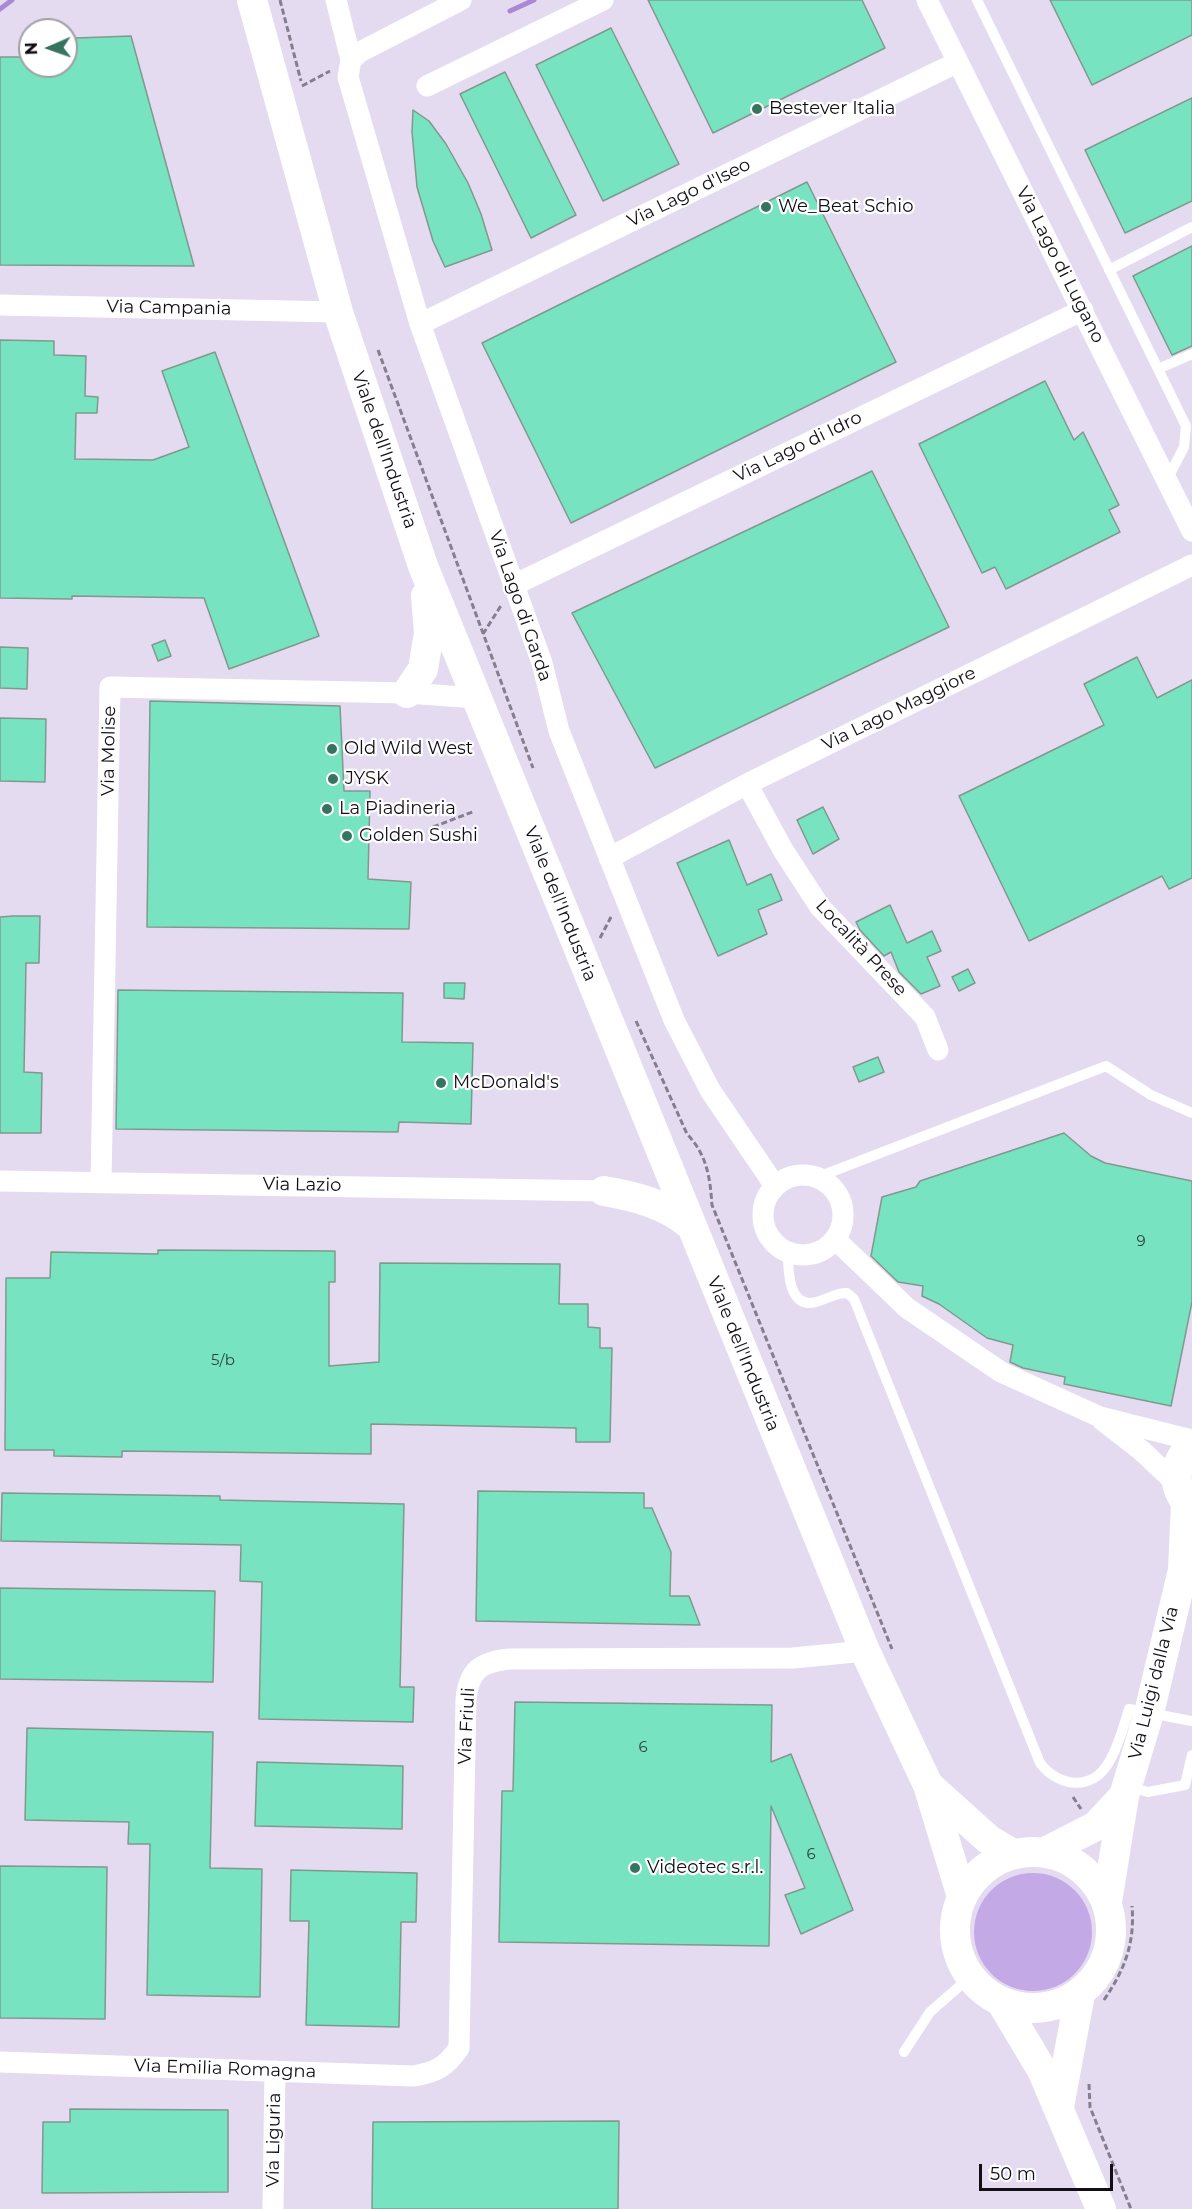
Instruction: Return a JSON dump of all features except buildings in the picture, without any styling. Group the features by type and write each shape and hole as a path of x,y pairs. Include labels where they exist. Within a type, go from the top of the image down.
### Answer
{"main road":[{"name":"Viale dell'Industria","path":"252,0 338,312 423,566 690,1225 879,1651 928,1785 962,1897"},
{"path":"407,693 423,669 429,633 423,566"},
{"path":"604,1191 649,1174 665,1160"},
{"path":"604,1191 647,1201 681,1217 690,1225"},
{"name":"Via Luigi dalla Via","path":"1119,1902 1125,1791 1149,1713 1188,1563 1185,1498 1178,1463 1192,1446"},
{"name":"Viale dell'Industria","path":"928,1785 988,1839 1013,1854"},
{"name":"Via Luigi dalla Via","path":"1045,1852 1096,1826 1125,1791"},
{"name":"Viale dell'Industria","path":"1045,1852 1065,1858 1083,1869 1119,1902 1112,1922 1111,1942 1105,1962 1095,1980 1091,1999 1029,2009 1002,2002 985,1992 970,1977 960,1958 955,1938 956,1917 962,1897 983,1870 1013,1854 1045,1852"},
{"path":"1059,2107 1091,1999"},
{"name":"Viale dell'Industria","path":"1002,2002 1042,2070 1101,2209"}],"street":[{"name":"Via Lago di Garda","path":"336,0 351,60 348,77 420,324 542,663 559,731 684,1040 710,1090 775,1186"},
{"path":"351,60 360,52 461,0"},
{"path":"427,86 603,0"},
{"name":"Via Lago di Lugano","path":"927,0 1192,531"},
{"name":"Via Lago d'Iseo","path":"420,324 958,62"},
{"name":"Via Campania","path":"0,305 338,312"},
{"name":"Via Lago di Idro","path":"514,585 1083,310"},
{"name":"Via Lago Maggiore","path":"609,858 747,784 1192,565"},
{"name":"Via Molise","path":"101,1182 110,687 407,693 477,698"},
{"name":"Località Prese","path":"747,784 783,850 820,907 925,1017 938,1050"},
{"path":"795,1175 818,1177 830,1184 843,1205 844,1218 836,1240 814,1254 801,1256 777,1246 768,1235 763,1209 767,1197 775,1186 795,1175"},
{"name":"Via Lazio","path":"0,1181 604,1191"},
{"path":"836,1240 908,1308 1001,1372 1100,1417 1192,1440"},
{"path":"1100,1417 1142,1450 1185,1498"},
{"name":"Via Friuli","path":"448,2064 459,2048 466,1699 471,1676 481,1666 509,1659 793,1658 879,1651"},
{"name":"Via Emilia Romagna","path":"0,2062 414,2076 436,2072 448,2064"},
{"name":"Via Liguria","path":"273,2209 275,2071"}],"lane":[{"path":"977,0 1186,426 1184,447 1167,480"},
{"path":"1109,270 1192,227"},
{"path":"1158,369 1192,354"},
{"path":"818,1177 1106,1066 1151,1095 1192,1113"},
{"path":"788,1252 789,1281 796,1296 806,1302 815,1303 835,1293 847,1293 854,1299 1040,1763 1050,1776 1062,1782 1076,1784 1102,1773 1110,1761 1129,1709 1192,1721"},
{"path":"1125,1791 1148,1792 1185,1785 1192,1755"},
{"path":"904,2052 930,2012 970,1977"}],"path":[{"path":"280,0 305,97"},
{"path":"302,86 351,60"},
{"path":"378,350 537,778"},
{"path":"483,634 514,585"},
{"path":"434,827 475,812"},
{"path":"595,929 599,939"},
{"path":"633,1015 687,1134 698,1146 706,1162 712,1205 879,1651"},
{"path":"1062,1782 1088,1818"},
{"path":"1091,1999 1132,1944 1134,1930 1119,1902"},
{"path":"1089,2072 1090,2107 1131,2209"}],"shaded area":[{"path":"1033,1873 1056,1877 1075,1890 1088,1909 1092,1932 1088,1955 1075,1974 1056,1987 1033,1991 1010,1987 991,1974 978,1955 974,1932 978,1909 991,1890 1010,1877"}],"waterway":[{"path":"0,9 12,0"},
{"path":"510,11 534,0"}],"place":[{"name":"Bestever Italia","path":"757,109"},
{"name":"We_Beat Schio","path":"766,207"},
{"name":"Old Wild West","path":"332,749"},
{"name":"JYSK","path":"333,779"},
{"name":"La Piadineria","path":"327,809"},
{"name":"Golden Sushi","path":"347,836"},
{"name":"McDonald's","path":"441,1083"},
{"name":"Videotec s.r.l.","path":"635,1868"}]}
